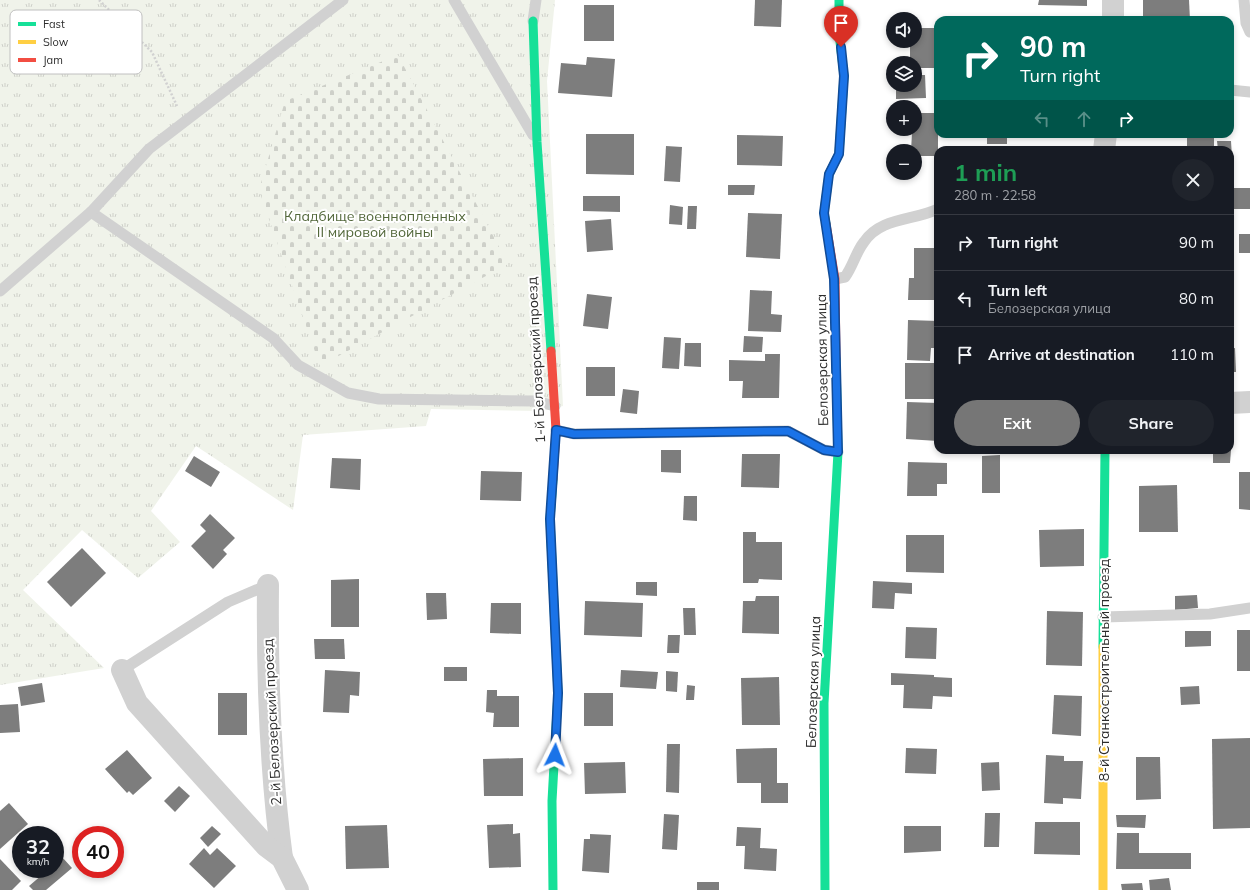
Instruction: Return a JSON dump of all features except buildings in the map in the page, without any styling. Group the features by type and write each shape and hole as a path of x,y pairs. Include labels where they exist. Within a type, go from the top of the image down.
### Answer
{"street":[{"name":"Белозерская улица","path":"825,890 824,703 838,452 834,279 824,213 829,174 839,154 844,76 839,33 839,0"},
{"path":"1113,0 1113,16"},
{"name":"1-й Белозерский проезд","path":"533,21 537,142 556,430 550,519 558,693 552,801 553,890"},
{"path":"1234,403 1250,402"},
{"name":"8-й Станкостроительный проезд","path":"1103,890 1103,617 1105,454"},
{"name":"2-й Белозерский проезд","path":"268,585 267,641 276,810 282,858 298,890"},
{"name":"2-й Белозерский проезд","path":"122,670 137,703 266,846 282,858"}],"lane":[{"path":"0,291 92,212 149,149 343,0"},
{"path":"454,0 537,142"},
{"path":"533,21 536,0"},
{"path":"1244,0 1246,23 1250,32"},
{"path":"1234,90 1250,92"},
{"path":"834,279 845,277 863,243 873,231 891,222 934,211"},
{"path":"92,212 273,338 298,365 348,393 379,399 535,401 555,406"},
{"path":"556,430 574,434 788,431 824,450 838,452"},
{"path":"122,670 228,602 268,585"},
{"path":"1103,617 1210,614 1250,608"}],"path":[{"path":"99,0 109,10"},
{"path":"142,42 152,52 184,121"}],"green space":[{"path":"0,0 555,0 547,81 563,406 541,411 431,409 426,426 303,435 293,510 196,446 151,511 180,542 138,578 82,530 23,590 104,668 0,685"},
{"name":"Кладбище военнопленных II мировой войны","path":"398,55 508,264 320,366 259,190 285,101"}],"traffic: fast":[{"path":"826,224 824,213 829,174 839,154 844,76 839,33 839,0"},
{"path":"533,21 537,142 551,351"},
{"path":"825,890 824,703 838,452 836,359"},
{"path":"1103,647 1105,454"},
{"path":"553,479 550,519 558,693 552,801 553,890"}],"traffic: slow":[{"path":"1103,647 1103,890"}],"traffic: jam":[{"path":"826,224 835,279 836,359"},
{"path":"551,351 556,430 553,479"}],"route":[{"path":"555,755 558,693 550,519 556,430 574,434 788,431 824,450 838,452 834,279 824,213 829,174 839,154 844,76 841,47"}]}
